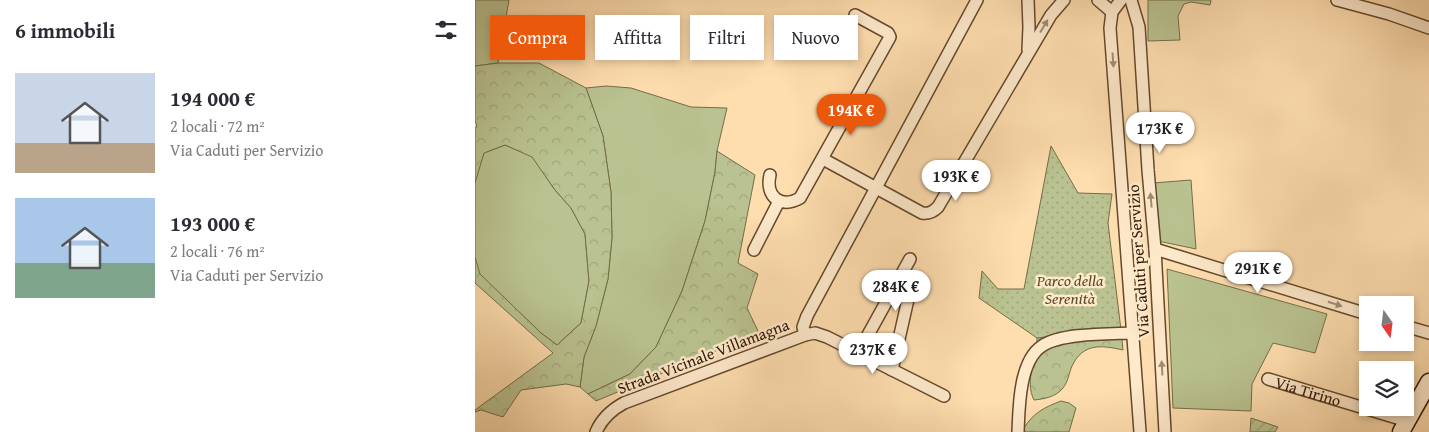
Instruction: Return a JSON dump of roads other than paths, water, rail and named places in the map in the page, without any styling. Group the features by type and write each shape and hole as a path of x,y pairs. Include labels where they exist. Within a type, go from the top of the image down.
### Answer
{"street":[{"path":"944,396 827,337 815,333 805,335 803,327 807,316 975,4 988,0"},
{"path":"1027,54 1028,0"},
{"path":"823,159 922,213 926,214 934,210 938,207 1051,15 1065,0"},
{"path":"1098,0 1112,12 1121,0"},
{"name":"Via Caduti per Servizio","path":"1131,0 1139,27 1155,249 1165,432"},
{"path":"1337,0 1389,14 1429,28"},
{"name":"Via Caduti per Servizio","path":"1112,12 1110,28 1140,432"},
{"path":"770,175 770,190 773,196 779,201 794,202 800,198 823,159 890,37 888,32 858,17"},
{"path":"754,250 779,201"},
{"path":"1155,249 1359,312"},
{"path":"858,353 910,259"},
{"path":"892,370 911,286 899,279"},
{"path":"1414,329 1429,333"},
{"name":"Via Caduti per Servizio","path":"1018,432 1020,396 1026,371 1030,360 1041,346 1072,337 1132,333"},
{"name":"Strada Vicinale Villamagna","path":"596,432 612,409 624,403 805,335"},
{"path":"866,339 896,353"},
{"name":"Via Tirino","path":"1268,378 1404,426 1429,382"}],"park label":[{"name":"Parco della Serenità","path":"1070,289"}]}
